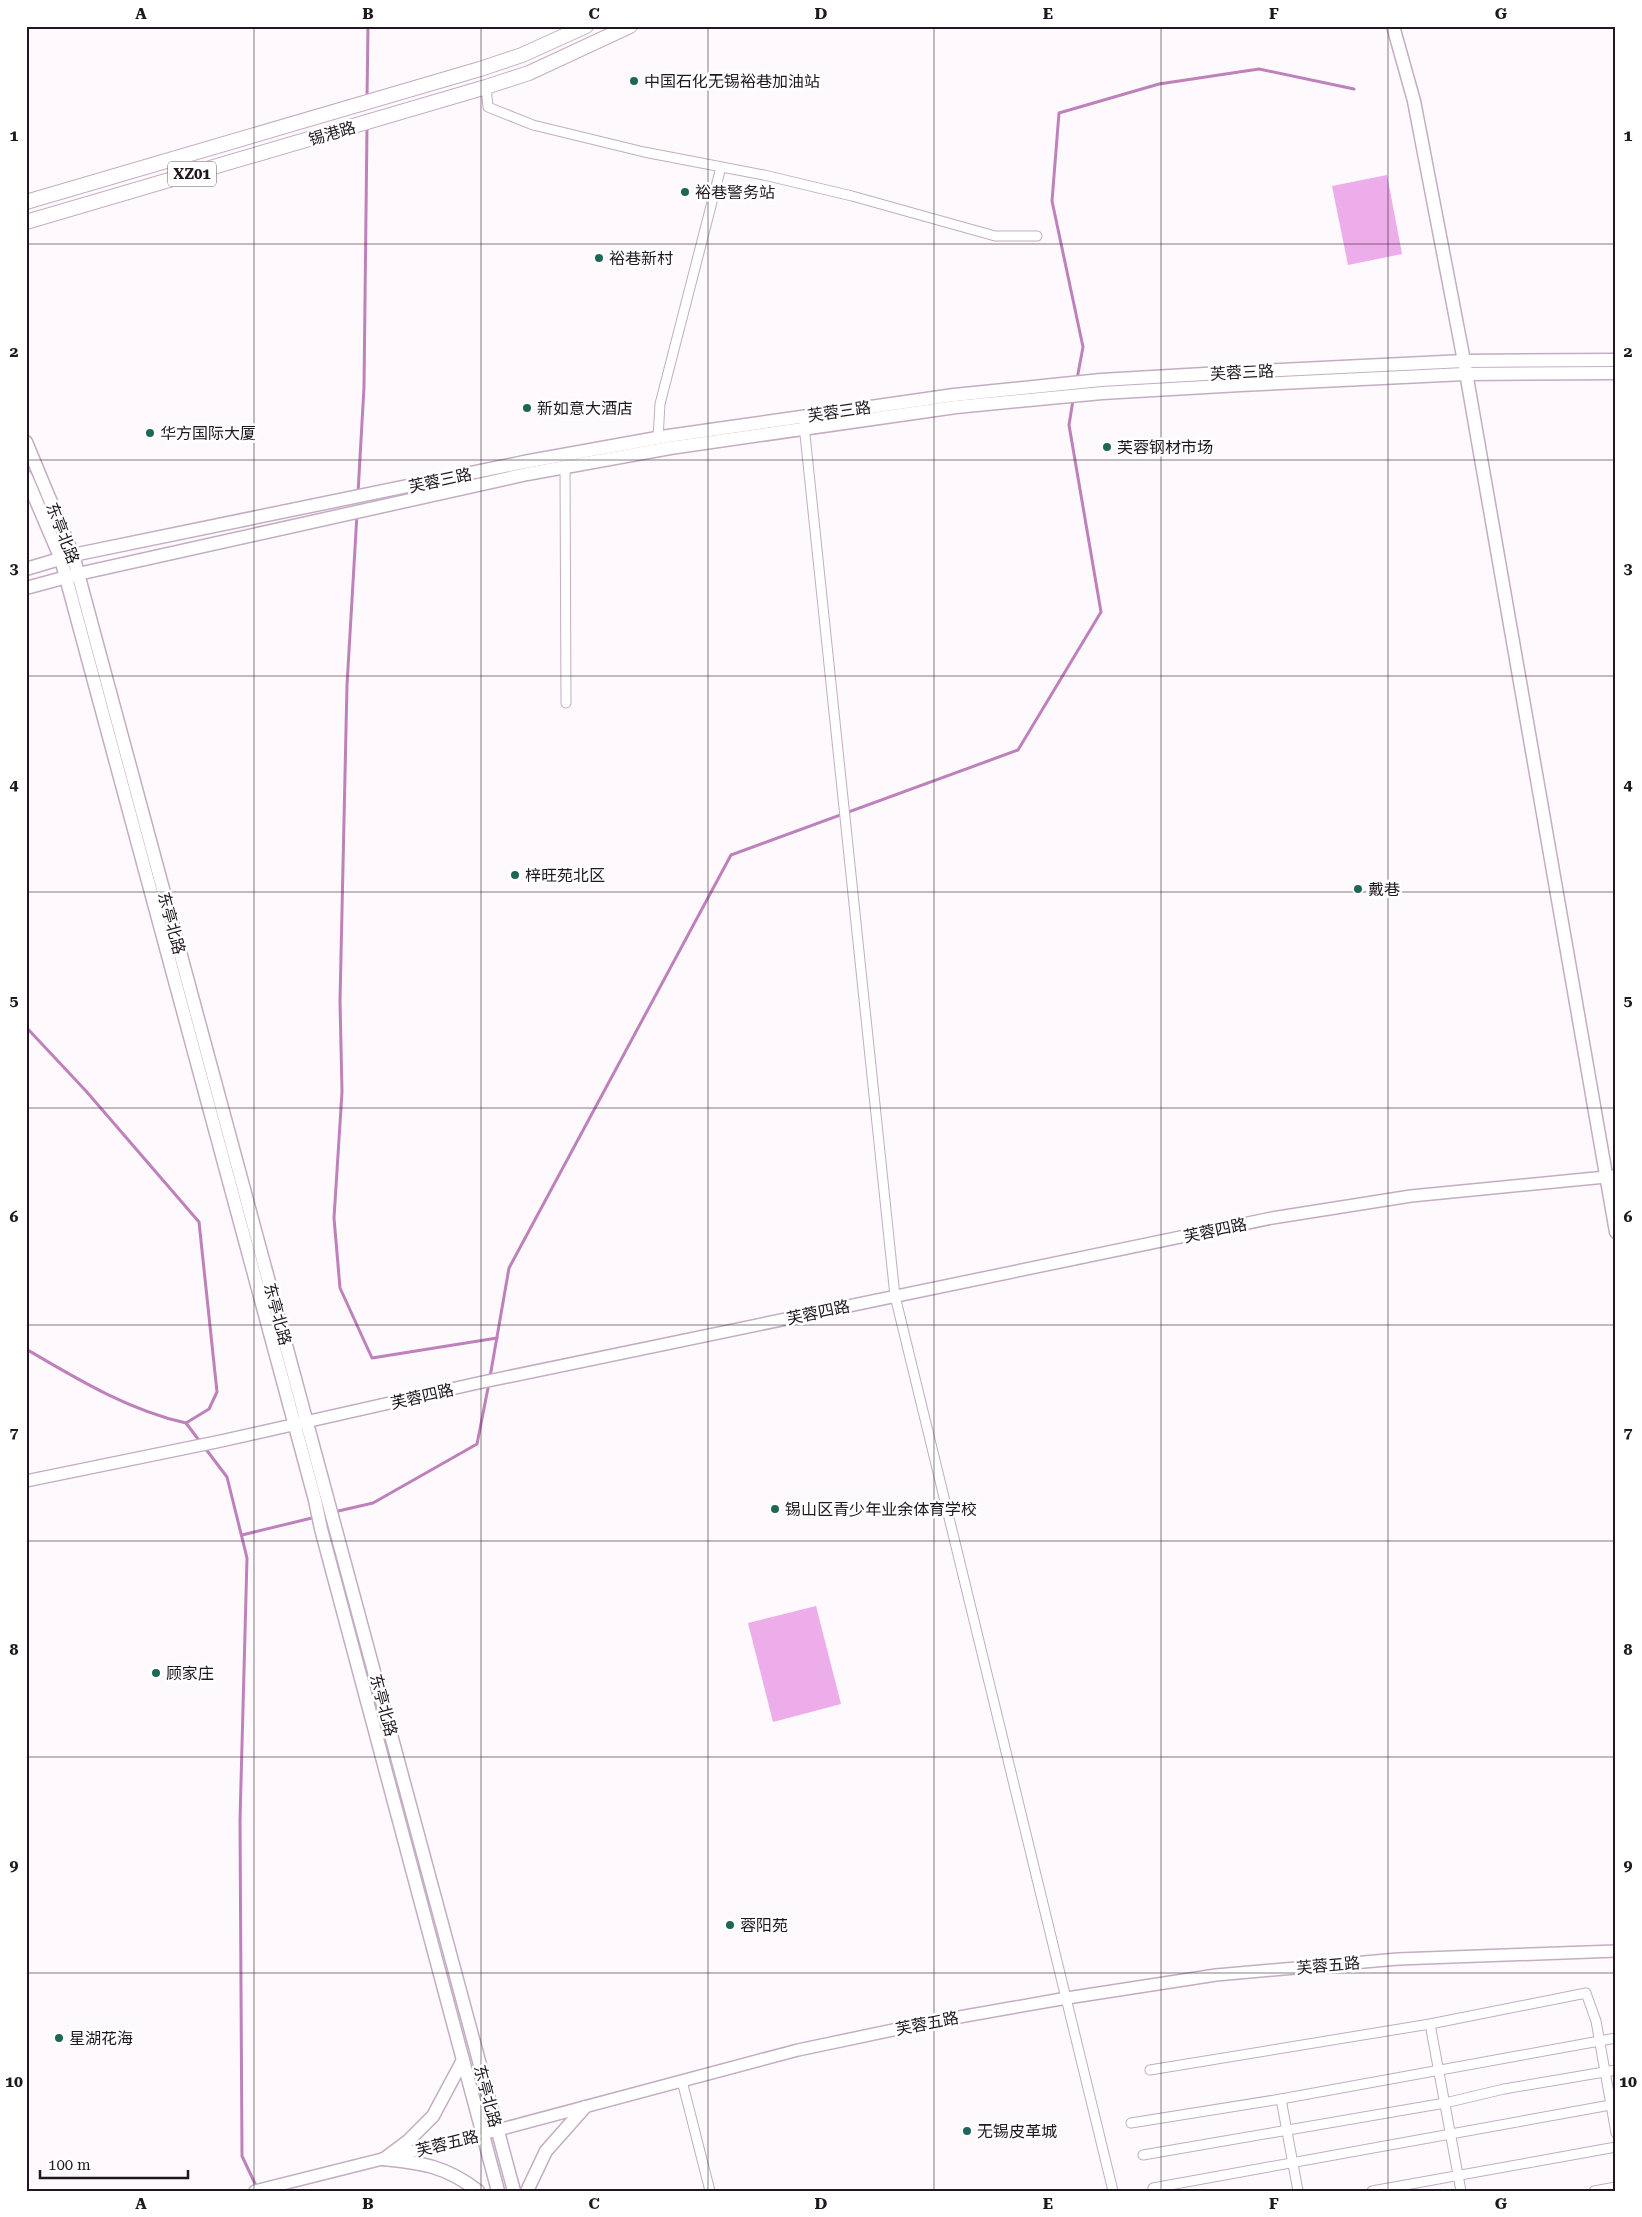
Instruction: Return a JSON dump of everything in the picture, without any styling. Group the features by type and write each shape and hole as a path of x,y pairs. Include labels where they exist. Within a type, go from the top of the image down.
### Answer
{"main road":[{"name":"锡港路","path":"26,202 381,99 522,55 586,26"},
{"name":"锡港路","path":"26,222 486,87 529,73 630,26"},
{"path":"1393,26 1414,101 1465,367 1611,1176 1616,1232"},
{"name":"芙蓉三路","path":"26,569 67,557 327,503 383,498 565,467 954,395 1051,392 1102,386 1616,360"},
{"name":"芙蓉三路","path":"1465,367 1616,373"},
{"name":"芙蓉三路","path":"26,588 330,518 383,498 524,462 658,438 804,422"},
{"name":"东亭北路","path":"26,442 67,557 321,1498 335,1525 514,2191"},
{"name":"东亭北路","path":"26,477 67,557"},
{"name":"东亭北路","path":"321,1498 321,1529 498,2191"},
{"path":"384,2159 408,2141 432,2116 463,2060"},
{"path":"527,2191 546,2151 585,2107"},
{"path":"384,2159 428,2164 461,2178 478,2191"}],"street":[{"path":"486,87 488,107 534,125 644,152 852,196 995,236 1037,236"},
{"path":"658,438 660,404 721,167"},
{"path":"804,422 895,1296 1113,2191"},
{"path":"565,467 566,703"},
{"name":"芙蓉四路","path":"26,1480 220,1441 506,1377 1272,1218 1411,1196 1611,1176"},
{"name":"芙蓉五路","path":"255,2191 483,2134 798,2050 931,2022 1067,1998 1216,1975 1388,1960 1616,1952"},
{"path":"1150,2070 1430,2024 1586,1993 1596,2021 1613,2104 1616,2133"},
{"path":"1430,2024 1461,2191"},
{"path":"1131,2123 1281,2099 1616,2038"},
{"path":"1143,2155 1445,2103 1504,2089 1616,2070"},
{"path":"682,2081 710,2191"},
{"path":"1281,2099 1298,2191"},
{"path":"1153,2188 1613,2104"},
{"path":"1372,2191 1616,2147"},
{"path":"1594,2191 1616,2187"}],"shaded area":[{"path":"1387,175 1402,254 1348,265 1332,186"},
{"path":"816,1606 841,1704 773,1722 748,1623"}],"waterway":[{"path":"367,98 368,26"},
{"path":"1077,379 1083,347 1052,201 1059,113 1159,84 1259,69 1354,89"},
{"path":"358,493 364,387 367,127"},
{"path":"490,1377 509,1268 731,855 1018,750 1101,612 1069,425 1073,400"},
{"path":"357,514 347,685 340,1001 342,1092 334,1218 340,1288 372,1358 497,1338"},
{"path":"26,1027 86,1091 199,1222 217,1392 209,1409 186,1423 201,1443"},
{"path":"26,1349 123,1402 186,1423"},
{"path":"334,1512 373,1503 477,1444 489,1383"},
{"path":"205,1448 227,1477 247,1558 240,1820 242,2156 257,2188"},
{"path":"242,1535 316,1517"}],"place":[{"name":"中国石化无锡裕巷加油站","path":"634,81"},
{"name":"裕巷警务站","path":"685,192"},
{"name":"裕巷新村","path":"599,258"},
{"name":"新如意大酒店","path":"527,408"},
{"name":"华方国际大厦","path":"150,433"},
{"name":"芙蓉钢材市场","path":"1107,447"},
{"name":"梓旺苑北区","path":"515,875"},
{"name":"戴巷","path":"1358,889"},
{"name":"锡山区青少年业余体育学校","path":"775,1509"},
{"name":"顾家庄","path":"156,1673"},
{"name":"蓉阳苑","path":"730,1925"},
{"name":"星湖花海","path":"59,2038"},
{"name":"无锡皮革城","path":"967,2131"}]}
